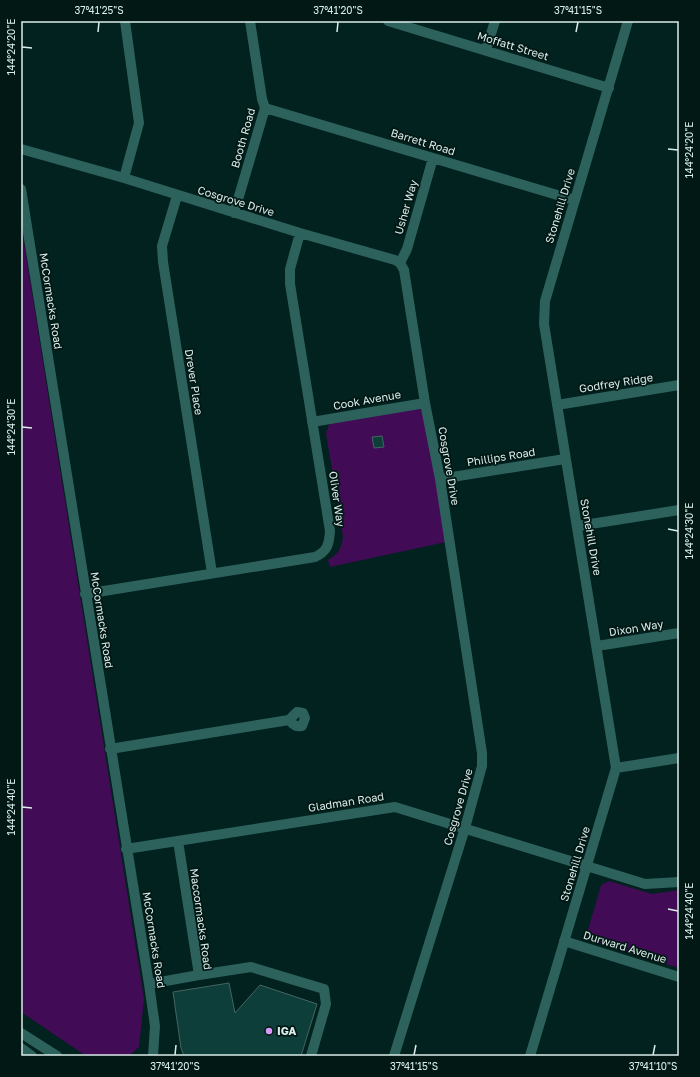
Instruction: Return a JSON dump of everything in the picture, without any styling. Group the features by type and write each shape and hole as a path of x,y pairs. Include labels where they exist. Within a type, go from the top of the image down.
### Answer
{"street":[{"path":"124,178 139,123 125,21"},
{"name":"Booth Road","path":"234,213 265,108 262,99 250,21"},
{"name":"Moffatt Street","path":"388,21 609,88"},
{"path":"486,50 495,21"},
{"name":"Stonehill Drive","path":"530,1056 616,768 578,526 565,458 544,324 545,301 628,21"},
{"name":"Barrett Road","path":"265,108 574,200"},
{"name":"Cosgrove Drive","path":"21,149 124,178 177,196 395,260 400,262 404,270 425,403 440,479 482,753 482,766 465,828 394,1056"},
{"name":"Usher Way","path":"400,262 407,249 433,158"},
{"name":"McCormacks Road","path":"21,189 110,750 149,984 155,1026 153,1056"},
{"name":"Drever Place","path":"177,196 162,246 163,262 212,573"},
{"name":"Oliver Way","path":"85,594 315,557 324,553 329,544 330,531 290,284 290,269 300,233"},
{"name":"Godfrey Ridge","path":"557,405 679,385"},
{"name":"Cook Avenue","path":"312,422 425,403"},
{"name":"Phillips Road","path":"440,479 565,458"},
{"path":"578,526 679,510"},
{"name":"Dixon Way","path":"597,646 679,633"},
{"path":"110,750 289,720"},
{"path":"616,768 679,758"},
{"name":"Gladman Road","path":"126,849 395,807 644,884 679,882"},
{"name":"Maccormacks Road","path":"149,984 199,975 178,840"},
{"name":"Durward Avenue","path":"564,941 679,977"},
{"path":"199,975 251,967 324,988 326,1004 310,1056"},
{"path":"21,1033 57,1056"},
{"path":"21,1048 32,1056"}],"shaded area":[{"path":"21,224 144,999 139,1047 129,1056 86,1056 21,1012"},
{"path":"415,408 422,410 426,415 446,542 330,567 328,560 339,550 343,537 326,433 329,425 332,422"},
{"path":"609,881 652,894 679,890 679,968 590,941 587,933 601,885"}],"building":[{"path":"382,436 384,447 374,448 372,437"},
{"path":"229,983 235,1013 260,985 317,1004 301,1056 184,1056 181,1048 173,992"}],"place":[{"name":"IGA","path":"269,1031"}]}
